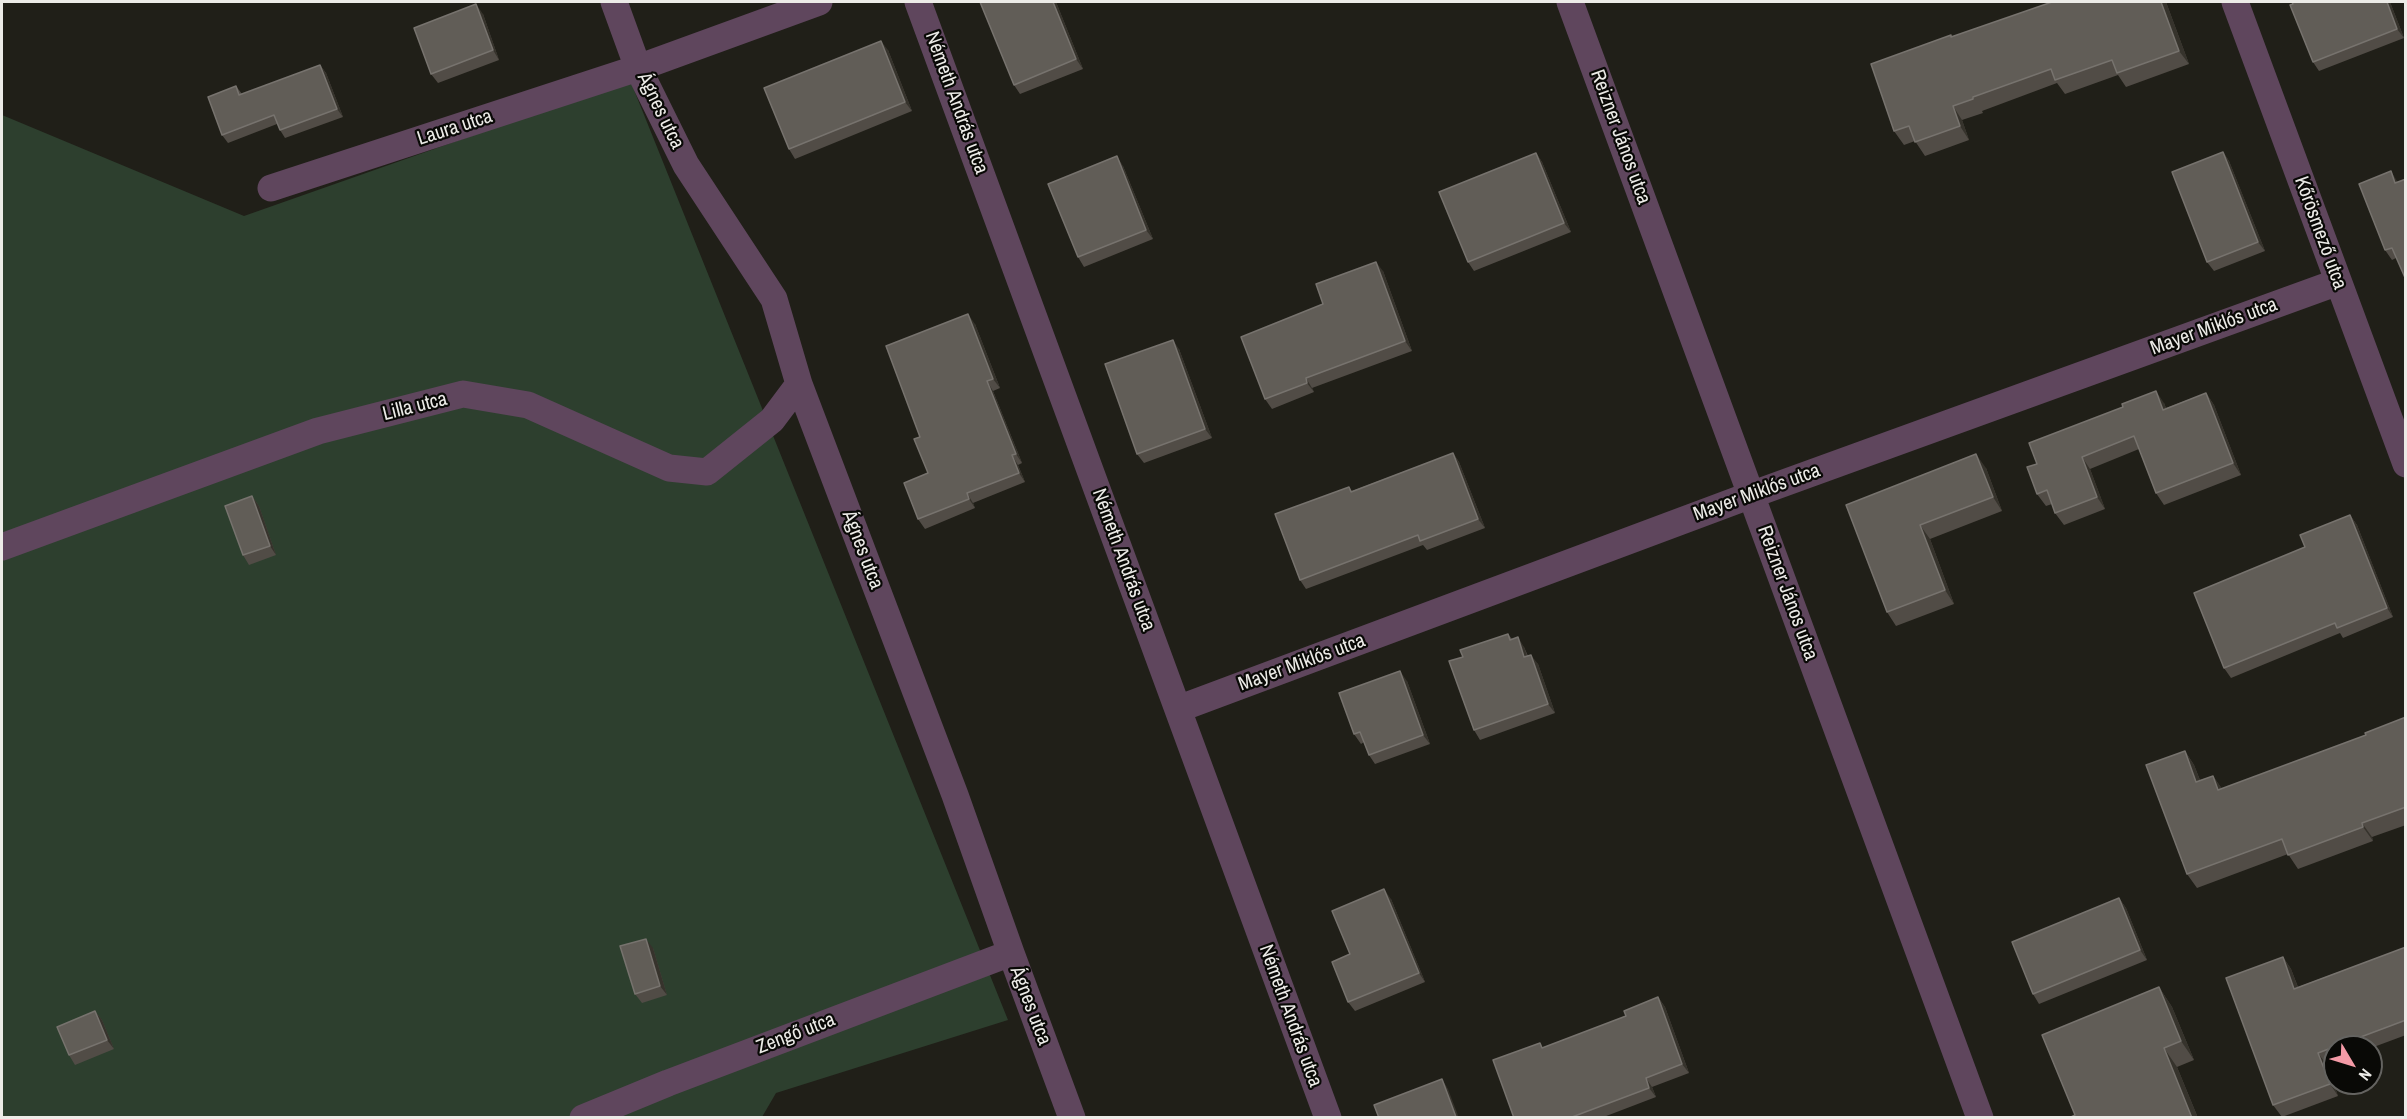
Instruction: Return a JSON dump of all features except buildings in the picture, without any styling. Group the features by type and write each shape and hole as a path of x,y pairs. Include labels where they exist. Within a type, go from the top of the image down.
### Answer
{"street":[{"name":"Ágnes utca","path":"614,2 638,68 686,165 774,299 799,384 956,795 1072,1118"},
{"path":"638,68 819,2"},
{"name":"Németh András utca","path":"918,2 1328,1118"},
{"name":"Reizner János utca","path":"1570,2 1980,1118"},
{"name":"Kőrösmező utca","path":"2235,2 2406,464"},
{"name":"Laura utca","path":"271,188 638,68"},
{"name":"Mayer Miklós utca","path":"1178,709 1751,495 2338,282"},
{"name":"Lilla utca","path":"2,547 318,431 463,394 528,405 669,468 707,471 772,420 799,384"},
{"name":"Zengő utca","path":"583,1118 1011,953"}],"green space":[{"path":"630,80 1008,1020 776,1093 762,1117 2,1117 2,115 244,216"}]}
